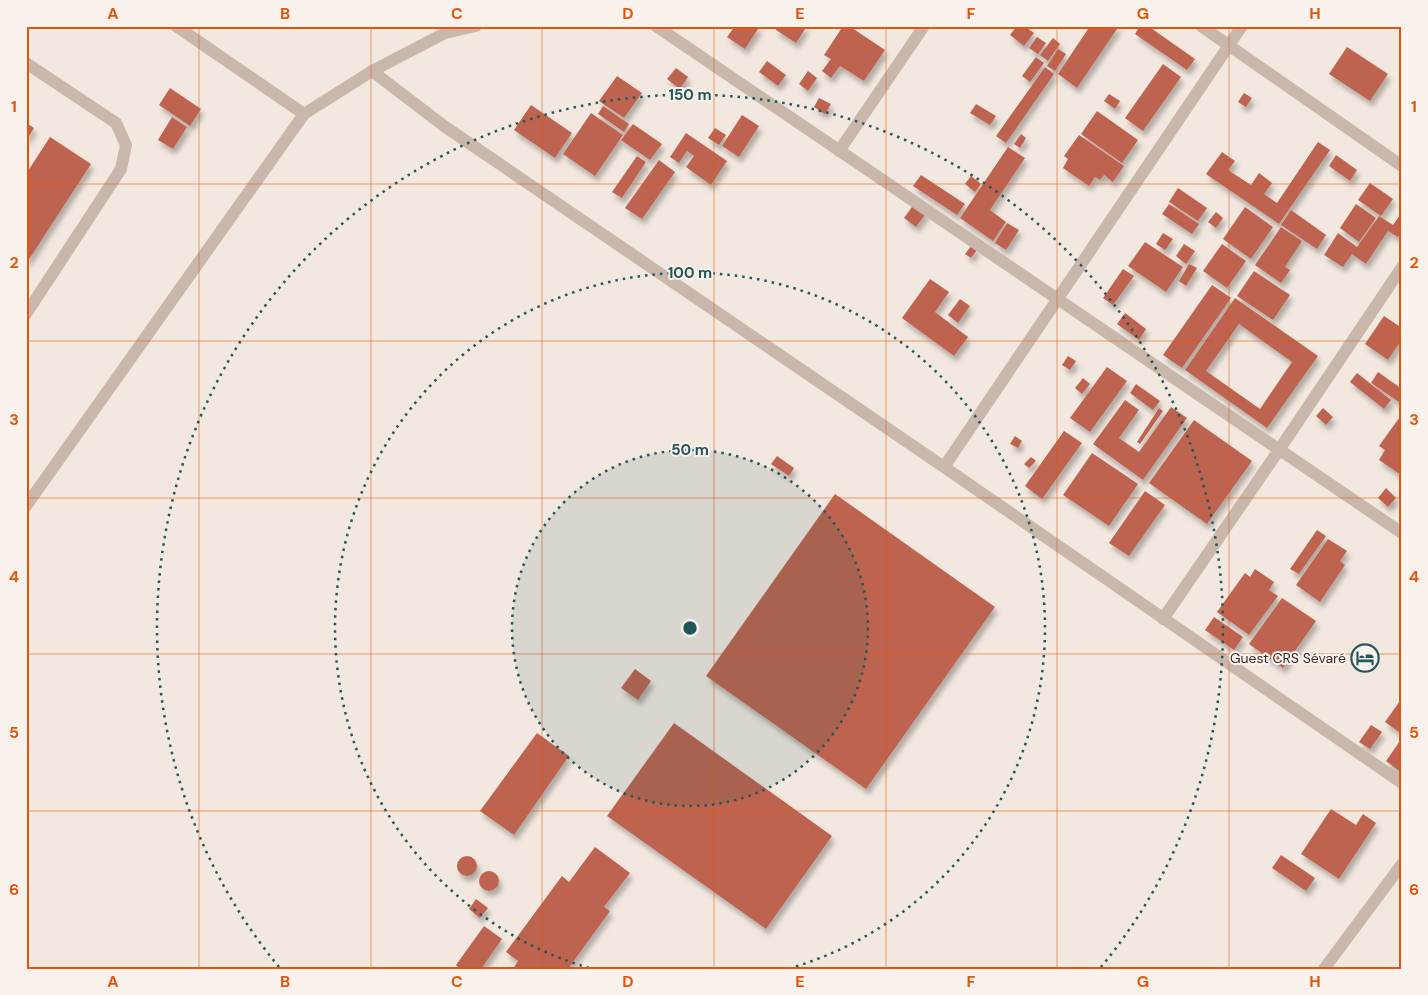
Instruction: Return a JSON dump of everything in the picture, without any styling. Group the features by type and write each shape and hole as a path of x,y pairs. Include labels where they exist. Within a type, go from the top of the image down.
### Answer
{"street":[{"path":"176,26 304,114"},
{"path":"26,506 304,114 372,71 445,33 476,26"},
{"path":"656,26 1402,534"},
{"path":"839,151 924,26"},
{"path":"1201,26 1402,166"},
{"path":"944,467 1242,26"},
{"path":"26,63 116,123 126,145 121,169 26,314"},
{"path":"372,71 453,132 1402,783"},
{"path":"1163,619 1402,267"},
{"path":"1324,969 1402,864"}],"building":[{"path":"735,26 760,26 745,49 727,37"},
{"path":"778,26 807,26 796,43 776,30"},
{"path":"843,26 849,26 885,50 864,81 840,66 831,78 822,71 831,59 824,55"},
{"path":"1017,26 1024,26 1034,33 1024,46 1010,35"},
{"path":"1090,26 1119,26 1077,88 1058,74"},
{"path":"1140,26 1148,26 1195,59 1187,70 1135,34"},
{"path":"1037,37 1046,43 1038,54 1029,48"},
{"path":"1053,38 1060,44 1048,61 1040,55"},
{"path":"1347,47 1388,74 1370,101 1329,74"},
{"path":"1058,49 1066,54 1055,71 1047,66"},
{"path":"1036,57 1044,63 1030,82 1022,76"},
{"path":"767,61 786,75 778,86 759,72"},
{"path":"1163,64 1181,77 1143,131 1125,118"},
{"path":"1045,67 1054,74 1006,143 996,136"},
{"path":"676,68 688,77 680,89 667,79"},
{"path":"808,71 817,78 808,91 799,84"},
{"path":"617,76 642,93 624,118 599,101"},
{"path":"170,88 201,109 190,126 159,105"},
{"path":"1244,93 1252,98 1246,107 1238,102"},
{"path":"1109,94 1120,101 1115,109 1104,101"},
{"path":"819,98 831,104 825,114 814,107"},
{"path":"976,104 996,116 990,125 970,113"},
{"path":"531,105 572,133 555,158 514,130"},
{"path":"603,106 629,124 624,132 598,114"},
{"path":"1097,111 1138,140 1122,163 1081,134"},
{"path":"591,113 623,135 595,176 563,154"},
{"path":"742,115 759,126 739,157 722,146"},
{"path":"172,117 187,127 173,149 158,140"},
{"path":"26,123 34,128 26,141"},
{"path":"633,124 662,144 650,160 621,140"},
{"path":"715,128 726,135 719,145 708,138"},
{"path":"686,133 727,161 711,185 686,167 694,156 687,151 679,163 670,157"},
{"path":"1021,134 1026,138 1020,148 1014,144"},
{"path":"1079,135 1124,166 1113,182 1104,175 1100,180 1095,177 1089,186 1063,168 1068,159 1064,156"},
{"path":"50,137 91,164 26,264 26,174"},
{"path":"1318,142 1330,150 1279,224 1206,174 1222,152 1235,161 1228,170 1251,185 1259,173 1272,183 1264,194 1277,203"},
{"path":"1008,147 1025,158 990,210 1006,222 993,241 960,218"},
{"path":"1336,155 1357,170 1350,181 1329,166"},
{"path":"637,156 646,162 622,198 612,192"},
{"path":"659,160 675,172 642,219 625,208"},
{"path":"921,175 965,204 957,215 913,186"},
{"path":"971,176 981,184 975,192 965,184"},
{"path":"1370,183 1393,199 1381,216 1358,200"},
{"path":"1178,188 1207,208 1198,221 1169,202"},
{"path":"914,204 927,212 916,227 904,218"},
{"path":"1169,204 1199,224 1192,234 1162,214"},
{"path":"1356,204 1376,218 1359,242 1340,228"},
{"path":"1245,207 1273,227 1251,259 1223,239"},
{"path":"1291,210 1326,235 1317,249 1281,225"},
{"path":"1216,212 1223,218 1216,228 1208,222"},
{"path":"1402,212 1402,231 1398,237 1388,231 1366,264 1352,254 1343,267 1324,255 1338,233 1357,247 1379,216 1393,225"},
{"path":"1007,223 1019,230 1006,250 995,243"},
{"path":"1281,227 1302,241 1285,267 1290,270 1281,283 1255,265"},
{"path":"1163,233 1173,239 1165,250 1156,244"},
{"path":"1145,242 1183,267 1166,292 1128,266"},
{"path":"1184,244 1195,251 1186,264 1176,256"},
{"path":"1222,244 1246,261 1227,288 1203,271"},
{"path":"972,245 977,250 971,258 965,254"},
{"path":"1189,264 1197,268 1186,286 1179,281"},
{"path":"1123,269 1134,276 1113,305 1103,298"},
{"path":"1254,271 1290,295 1273,320 1237,296"},
{"path":"930,279 949,292 935,312 968,337 954,356 902,318"},
{"path":"1212,285 1231,298 1182,368 1163,355"},
{"path":"1235,298 1318,356 1267,428 1185,370","holes":["1239,324 1292,362 1260,409 1206,371"]},
{"path":"960,299 970,306 958,323 948,315"},
{"path":"1125,313 1146,329 1139,340 1117,324"},
{"path":"1384,316 1402,328 1402,339 1388,360 1365,344"},
{"path":"1068,356 1076,361 1070,370 1062,365"},
{"path":"1107,367 1127,381 1090,432 1070,418"},
{"path":"1378,372 1402,389 1402,404 1371,383"},
{"path":"1357,373 1391,400 1384,409 1350,382"},
{"path":"1083,378 1090,384 1082,394 1075,388"},
{"path":"1136,384 1160,401 1153,410 1130,393"},
{"path":"1125,400 1139,410 1119,438 1139,452 1171,407 1187,418 1143,480 1093,444"},
{"path":"1159,408 1163,411 1140,444 1137,442"},
{"path":"1323,408 1333,417 1326,425 1316,416"},
{"path":"1402,414 1401,475 1379,460 1385,450 1379,446"},
{"path":"1194,420 1252,461 1207,524 1149,483"},
{"path":"1064,431 1082,443 1042,499 1025,486"},
{"path":"1015,436 1022,441 1018,448 1010,444"},
{"path":"1092,453 1138,484 1109,526 1063,495"},
{"path":"777,456 794,468 789,476 771,464"},
{"path":"1031,457 1036,461 1029,468 1024,464"},
{"path":"1386,488 1396,498 1388,507 1378,498"},
{"path":"1145,491 1165,505 1129,556 1109,543"},
{"path":"835,494 995,607 866,789 706,676"},
{"path":"1317,530 1326,536 1299,574 1290,569"},
{"path":"1328,539 1347,551 1340,561 1345,565 1320,602 1296,585"},
{"path":"1255,569 1274,582 1269,590 1278,596 1249,635 1217,612 1245,573 1250,577"},
{"path":"1282,598 1316,621 1283,668 1249,644"},
{"path":"1214,617 1243,637 1234,650 1205,630"},
{"path":"635,669 651,681 638,700 621,688"},
{"path":"1402,698 1402,734 1385,722"},
{"path":"674,723 832,836 766,929 607,816"},
{"path":"1371,725 1382,732 1370,749 1359,742"},
{"path":"537,733 569,756 514,835 480,811"},
{"path":"1402,738 1402,773 1386,761"},
{"path":"1331,809 1356,825 1363,814 1376,823 1339,879 1301,854"},
{"path":"595,847 630,873 604,907 610,911 568,969 513,969 518,961 506,952 562,876 569,882"},
{"path":"1281,855 1315,878 1306,891 1272,868"},
{"path":"467,856 474,859 477,866 474,873 467,876 460,873 457,866 460,859"},
{"path":"489,871 496,874 499,881 496,888 489,891 482,888 479,881 482,874"},
{"path":"476,899 488,908 480,918 469,909"},
{"path":"484,926 502,939 481,969 460,969 456,965"}],"place":[{"name":"Guest CRS Sévaré","path":"1365,658"}]}
